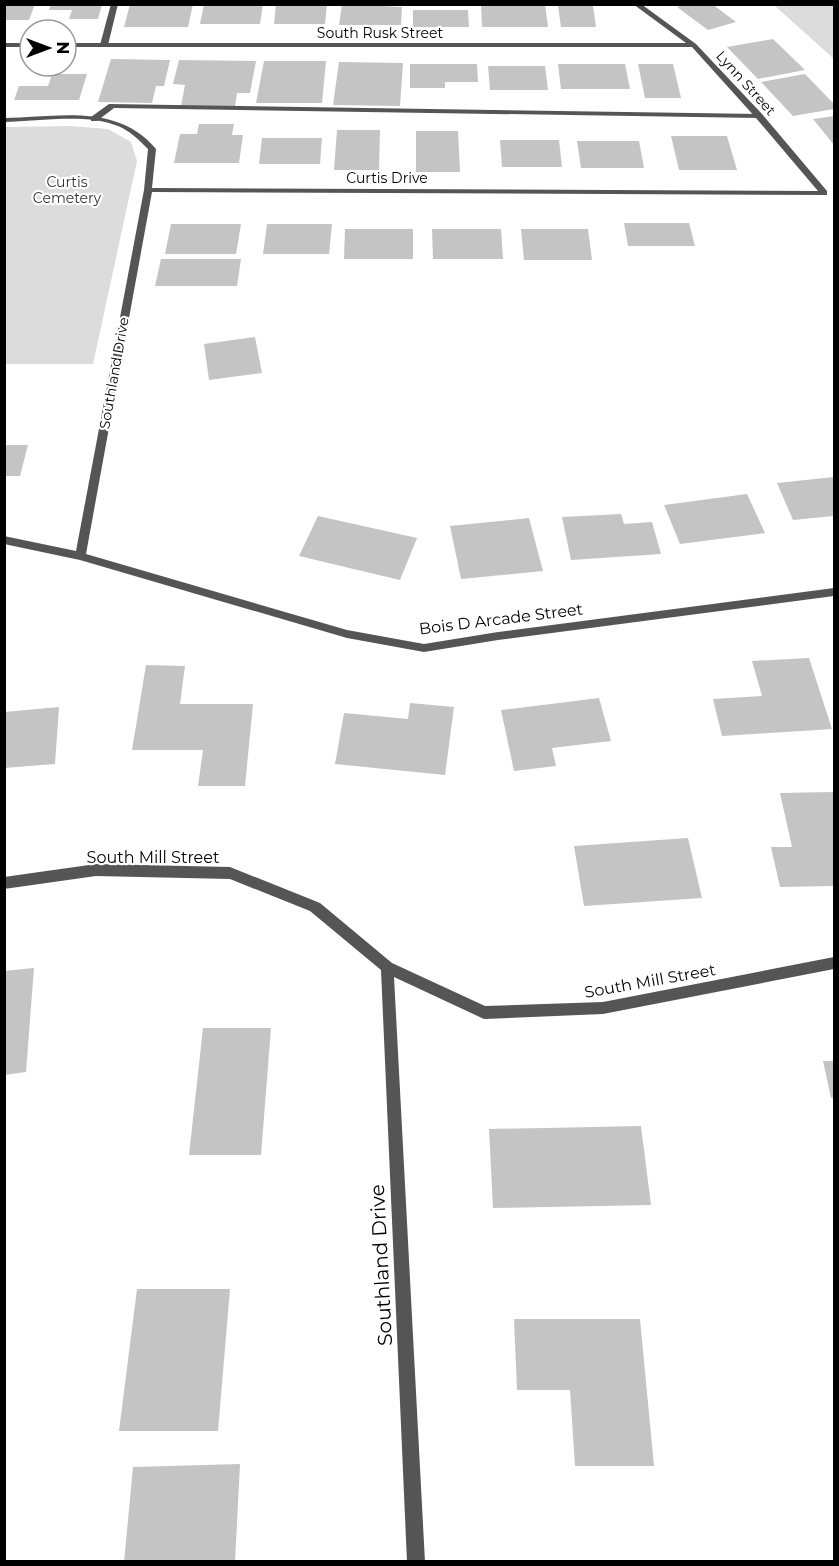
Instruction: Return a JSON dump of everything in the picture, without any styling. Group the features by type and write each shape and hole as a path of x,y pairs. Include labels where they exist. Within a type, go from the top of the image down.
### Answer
{"street":[{"path":"104,45 115,4"},
{"name":"Lynn Street","path":"636,4 694,45 759,116 824,193"},
{"name":"South Rusk Street","path":"78,45 694,45"},
{"path":"94,119 112,106 759,116"},
{"path":"4,120 94,119 118,123 139,134 152,149 148,190"},
{"name":"Curtis Drive","path":"148,190 824,193"},
{"name":"Southland Drive","path":"80,556 148,190"},
{"name":"Bois D Arcade Street","path":"4,540 80,556 348,634 424,648 498,636 834,592"},
{"name":"South Mill Street","path":"4,883 96,870 230,873 315,907 387,967 484,1013 603,1008 834,963"},
{"name":"Southland Drive","path":"387,967 417,1562"}],"green space":[{"path":"774,5 834,5 834,59"},
{"name":"Curtis Cemetery","path":"71,126 108,129 131,142 137,161 93,364 5,364 5,127"}],"building":[{"path":"4,4 35,4 30,18 4,20"},
{"path":"51,4 102,4 98,19 69,18 72,10 49,10"},
{"path":"130,4 193,4 188,27 124,27"},
{"path":"204,4 263,4 260,24 200,24"},
{"path":"276,4 327,4 325,24 274,24"},
{"path":"342,4 402,7 401,25 339,25"},
{"path":"481,4 545,4 548,27 482,27"},
{"path":"686,4 712,4 736,22 708,30 677,7"},
{"path":"558,6 593,6 596,27 561,27"},
{"path":"413,10 468,10 469,27 413,27"},
{"path":"773,39 805,70 758,79 727,47"},
{"path":"111,59 170,60 164,86 156,86 152,103 98,102"},
{"path":"179,60 256,61 250,93 237,93 235,106 181,106 185,85 173,84"},
{"path":"264,61 326,61 322,103 256,103"},
{"path":"339,62 403,63 400,106 333,105"},
{"path":"410,64 477,64 478,82 445,82 445,88 410,88"},
{"path":"558,64 625,64 630,89 561,89"},
{"path":"638,64 673,64 681,98 645,98"},
{"path":"488,66 545,66 548,90 490,90"},
{"path":"78,74 87,74 79,100 14,100 19,86 48,86 51,78 78,78"},
{"path":"805,74 834,104 834,109 793,116 761,82"},
{"path":"834,116 834,145 813,119"},
{"path":"199,124 234,124 232,135 243,135 239,163 174,163 180,134 197,134"},
{"path":"337,130 380,130 379,170 334,170"},
{"path":"416,131 458,131 460,172 416,172"},
{"path":"671,136 727,136 737,170 679,170"},
{"path":"262,138 322,138 320,164 259,164"},
{"path":"500,140 559,140 562,167 502,167"},
{"path":"577,141 639,141 644,168 581,168"},
{"path":"624,223 689,223 695,246 628,246"},
{"path":"171,224 241,224 236,254 165,254"},
{"path":"267,224 332,224 329,254 263,254"},
{"path":"345,229 413,229 413,259 344,259"},
{"path":"432,229 501,229 503,259 433,259"},
{"path":"521,229 588,229 592,260 524,260"},
{"path":"161,259 241,259 237,286 155,286"},
{"path":"255,337 262,373 209,380 204,344"},
{"path":"4,445 28,445 20,476 4,476"},
{"path":"834,477 834,516 793,520 777,483"},
{"path":"747,494 765,533 680,544 664,505"},
{"path":"621,514 624,524 652,522 661,554 571,560 562,517"},
{"path":"318,516 417,538 400,580 299,556"},
{"path":"529,518 543,571 461,579 450,526"},
{"path":"809,658 832,729 722,736 713,699 762,696 752,661"},
{"path":"146,665 185,666 180,704 253,704 245,786 198,786 203,750 132,750"},
{"path":"599,698 611,741 552,748 556,766 514,771 501,710"},
{"path":"410,703 454,707 445,775 335,764 344,713 408,719"},
{"path":"59,707 55,764 4,768 4,712"},
{"path":"834,792 834,886 780,887 771,847 792,847 780,793"},
{"path":"688,838 702,898 584,906 574,846"},
{"path":"34,968 26,1072 4,1075 4,971"},
{"path":"203,1028 271,1028 261,1155 189,1155"},
{"path":"823,1061 834,1061 834,1098 831,1098"},
{"path":"641,1126 651,1205 493,1208 489,1129"},
{"path":"137,1289 230,1289 218,1431 119,1431"},
{"path":"514,1319 640,1319 654,1466 575,1466 570,1390 517,1390"},
{"path":"240,1464 235,1562 124,1562 133,1467"}]}
